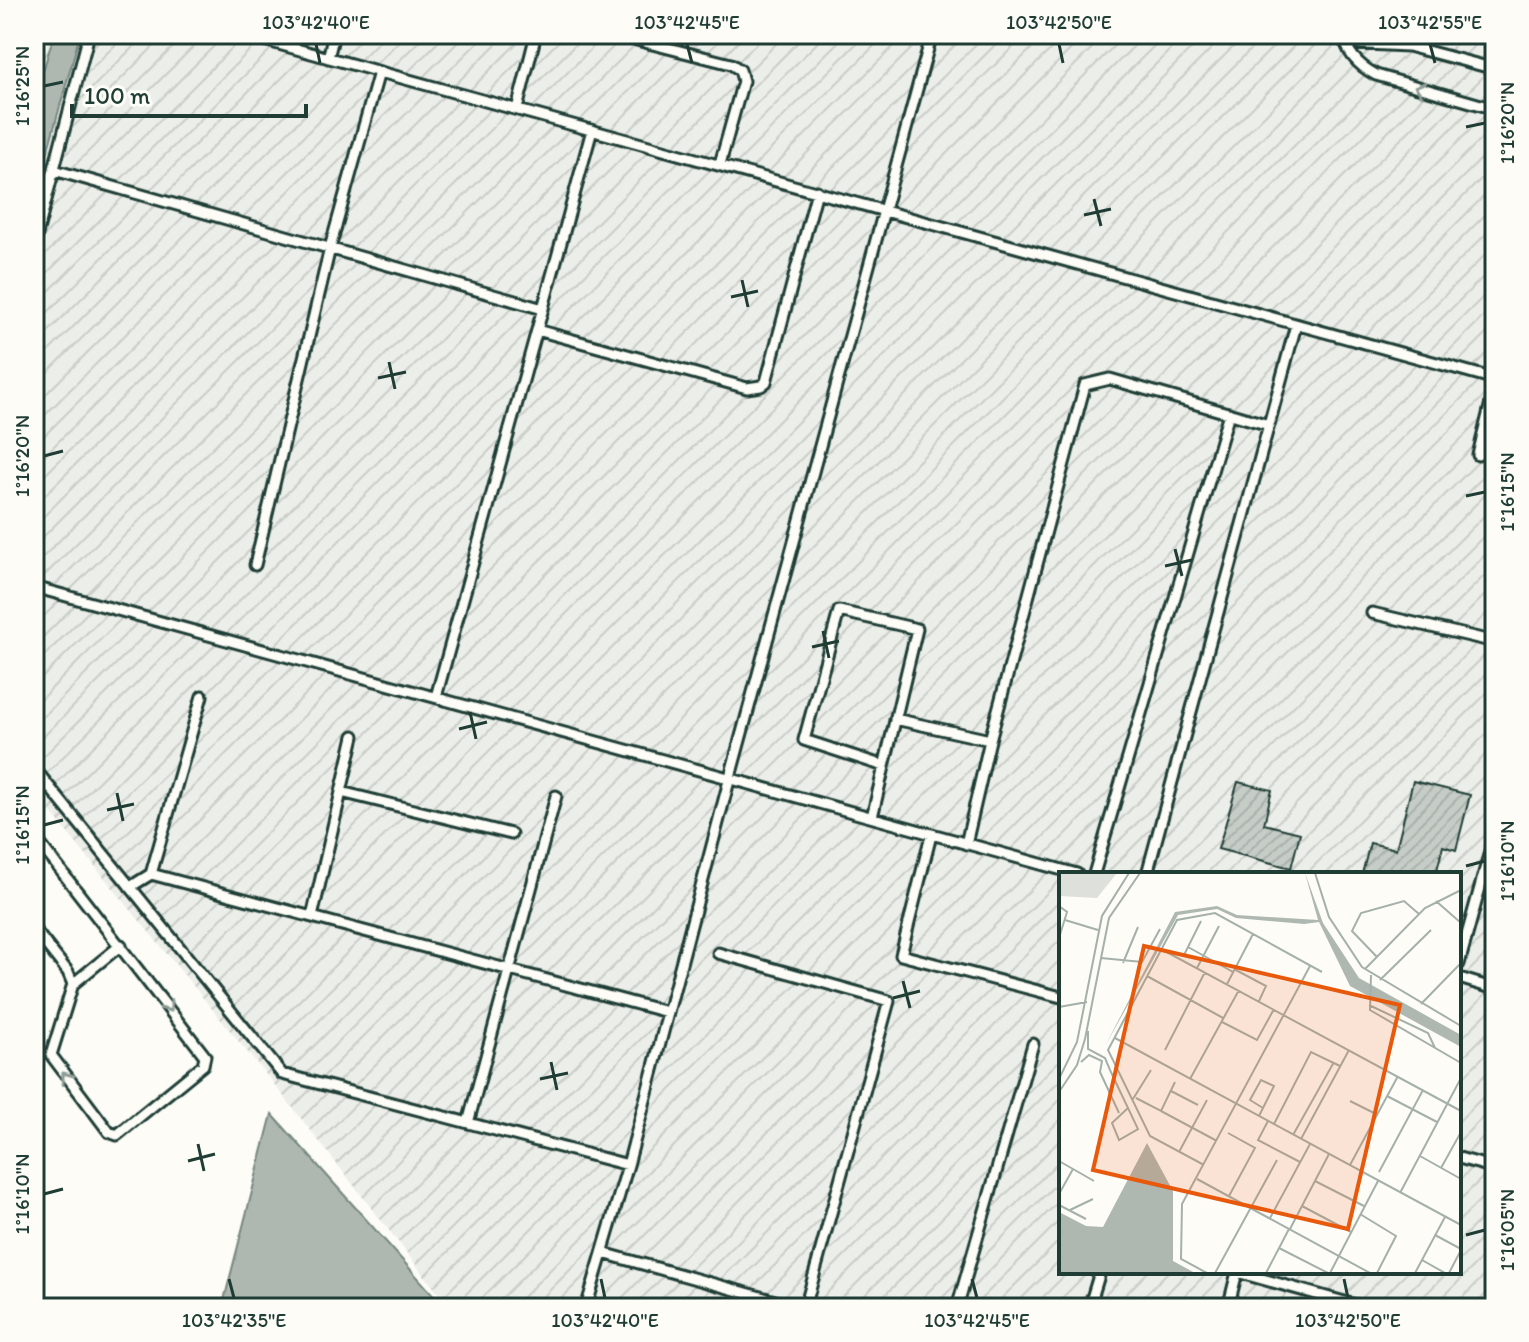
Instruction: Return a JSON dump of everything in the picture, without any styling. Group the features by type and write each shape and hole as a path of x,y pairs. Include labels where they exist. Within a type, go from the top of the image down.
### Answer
{"lane":[{"path":"34,246 89,34"},
{"path":"242,34 1495,379"},
{"path":"328,58 334,34"},
{"path":"517,109 536,34"},
{"path":"613,34 731,64 740,70 743,81 720,164"},
{"path":"586,1308 628,1165 932,34"},
{"path":"1345,39 1408,46 1495,69"},
{"path":"1345,39 1362,68 1376,75 1495,109"},
{"path":"255,565 330,248 379,72"},
{"path":"436,697 592,130"},
{"path":"54,170 543,309"},
{"path":"537,330 747,388 761,386 766,382 817,191"},
{"path":"1148,872 1296,325"},
{"path":"966,844 990,740 1085,385 1110,379 1269,425"},
{"path":"1478,455 1495,386"},
{"path":"1095,872 1229,413"},
{"path":"34,587 1070,872"},
{"path":"872,817 917,629 839,611 804,740 884,766"},
{"path":"1372,613 1495,642"},
{"path":"130,887 151,874 202,696"},
{"path":"895,719 990,740"},
{"path":"312,917 354,736"},
{"path":"34,768 282,1074 628,1165"},
{"path":"341,792 511,834"},
{"path":"468,1123 556,796"},
{"path":"1461,957 1495,833"},
{"path":"931,835 901,955 1059,996"},
{"path":"35,838 121,945 201,1050 205,1061 117,1135 109,1132 51,1055 73,984 121,945"},
{"path":"151,874 667,1012"},
{"path":"34,929 68,972 73,984"},
{"path":"603,1253 803,1308 889,1001 718,953"},
{"path":"1461,979 1495,989"},
{"path":"957,1308 1033,1044"},
{"path":"1461,1159 1495,1168"},
{"path":"1089,1308 1099,1274"},
{"path":"1228,1308 1236,1274"},
{"path":"1244,1274 1366,1308"}],"shaded area":[{"path":"34,34 54,34 34,102"},
{"path":"54,34 80,34 34,200 34,102"},
{"path":"80,34 1495,36 1495,1308 450,1308 278,1089 34,792 34,200"},
{"path":"272,1114 445,1308 222,1308"}],"building":[{"path":"1413,781 1470,795 1456,850 1443,846 1436,872 1363,872 1370,843 1396,849"},
{"path":"1238,782 1272,790 1264,824 1300,833 1291,868 1218,849"}]}
